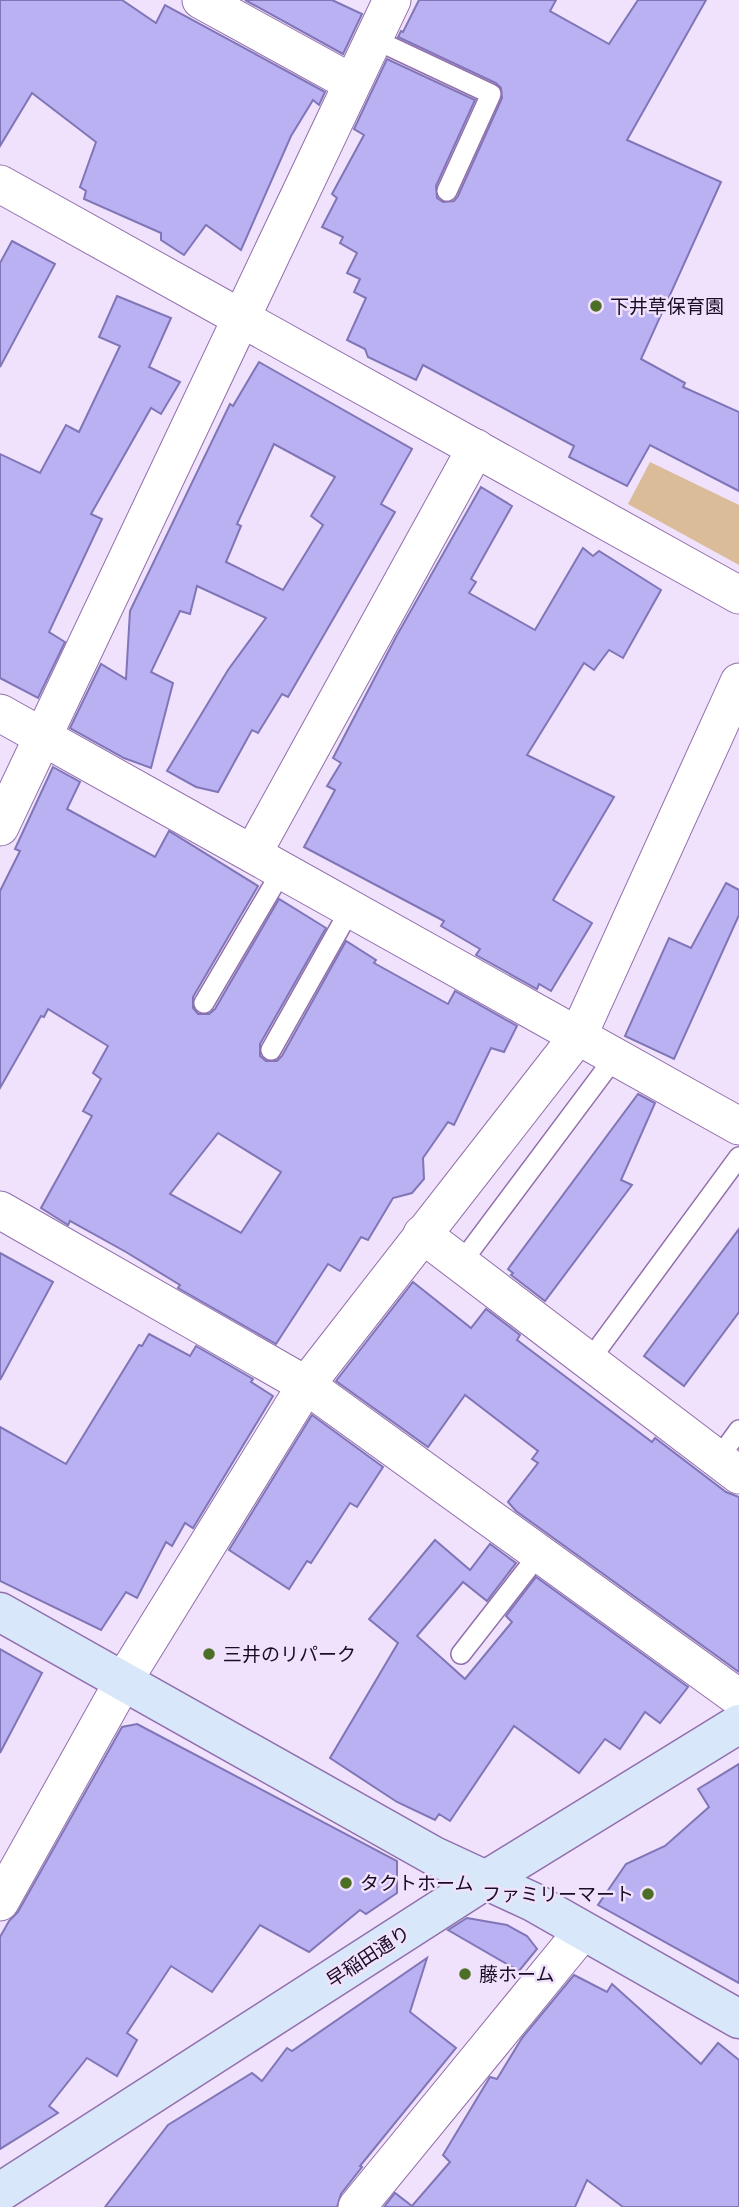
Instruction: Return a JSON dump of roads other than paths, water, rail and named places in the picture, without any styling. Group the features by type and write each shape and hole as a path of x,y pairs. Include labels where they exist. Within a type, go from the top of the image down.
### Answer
{"main road":[{"path":"0,1612 484,1881 533,1902 739,2018"},
{"name":"早稲田通り","path":"0,2192 484,1881 739,1724"}],"street":[{"path":"201,0 352,83"},
{"path":"0,827 392,0"},
{"path":"0,184 739,595"},
{"path":"268,861 476,448"},
{"path":"0,1902 124,1680 306,1385 578,1036 739,682"},
{"path":"0,713 739,1126"},
{"path":"0,1210 306,1385 739,1698"},
{"path":"422,1234 589,1361 732,1455"},
{"path":"357,2207 583,1931"}],"lane":[{"path":"374,39 491,94 447,191"},
{"path":"204,1003 268,861"},
{"path":"271,1050 351,908"},
{"path":"461,1264 615,1057"},
{"path":"589,1361 739,1157"},
{"path":"461,1654 539,1554"}],"place":[{"name":"下井草保育園","path":"596,306"},
{"name":"三井のリパーク","path":"209,1654"},
{"name":"タクトホーム","path":"346,1883"},
{"name":"ファミリーマート","path":"648,1894"},
{"name":"藤ホーム","path":"465,1974"}]}
